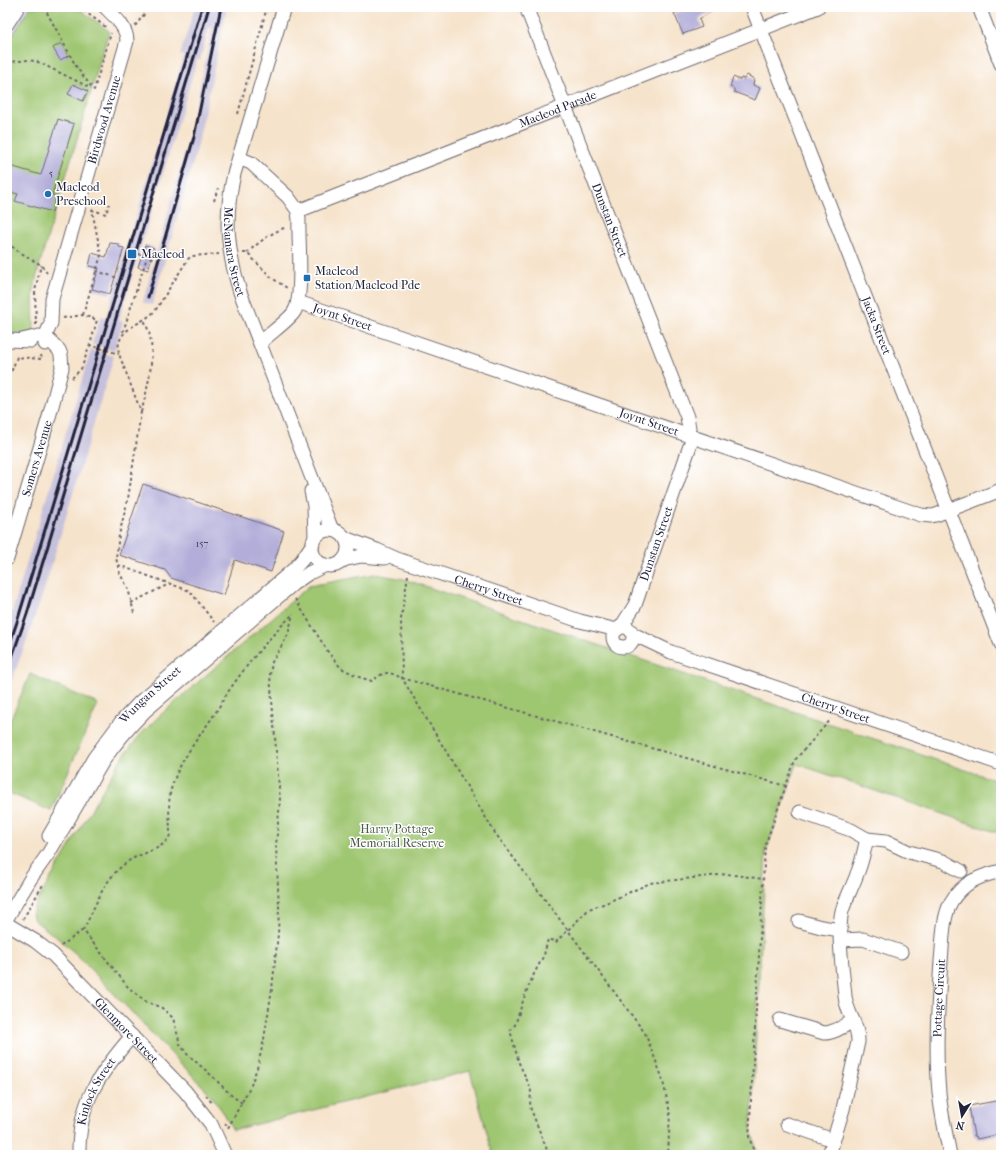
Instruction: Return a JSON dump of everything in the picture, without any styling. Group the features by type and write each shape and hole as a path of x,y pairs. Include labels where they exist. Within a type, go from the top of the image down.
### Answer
{"street":[{"path":"7,24 18,7"},
{"path":"105,7 116,18 127,36"},
{"name":"McNamara Street","path":"284,7 239,158 231,191 228,233 234,273 240,292 332,530"},
{"name":"Dunstan Street","path":"526,7 687,417 689,428 690,436 624,635"},
{"name":"Jacka Street","path":"752,7 1001,644"},
{"name":"Macleod Parade","path":"298,211 818,7"},
{"path":"978,7 1001,64"},
{"name":"Birdwood Avenue","path":"42,340 51,323 52,299 125,48 127,36"},
{"path":"239,158 251,163 288,197 298,211 298,297 293,313 260,343"},
{"name":"Birdwood Avenue","path":"42,340 57,326 56,284"},
{"name":"Joynt Street","path":"298,297 690,436 921,515 931,516 1001,490"},
{"path":"7,340 42,340 52,354 59,379"},
{"name":"Somers Avenue","path":"7,560 59,379"},
{"name":"McNamara Street","path":"307,463 314,506 313,541"},
{"path":"332,530 341,534 345,538 348,549 343,560 338,563 326,565 317,560 312,551 313,541 323,531 332,530"},
{"name":"Cherry Street","path":"345,538 410,564 580,622 624,635 1001,764"},
{"name":"Wungan Street","path":"31,878 41,850 107,738 140,702 293,570 302,560 313,541"},
{"name":"Cherry Street","path":"343,560 361,556 397,559"},
{"name":"Wungan Street","path":"7,918 31,878 48,854 104,761 131,725 146,710 288,589 309,573 326,565"},
{"path":"800,812 851,830 868,839 886,841 909,852 943,861 961,871"},
{"path":"829,1155 843,1109 857,1051 858,1035 846,1005 841,935 842,911 858,872 868,839"},
{"name":"Pottage Circuit","path":"950,1155 939,1092 937,1055 938,1009 945,924 950,903 956,894 975,878 1001,871"},
{"path":"799,921 901,952"},
{"name":"Glenmore Street","path":"7,924 35,941 53,955 185,1090 211,1124 225,1155"},
{"path":"780,1020 824,1033 829,1033 853,1021"},
{"name":"Kinlock Street","path":"79,1155 82,1119 86,1104 106,1069 132,1036"},
{"path":"787,1124 834,1140"}],"path":[{"path":"44,7 77,68 92,89"},
{"path":"79,7 112,31 94,90 92,89"},
{"path":"127,36 150,7"},
{"path":"236,119 267,7"},
{"path":"7,62 29,60 38,62 92,89"},
{"path":"214,201 218,186"},
{"path":"83,315 101,255 92,210 106,214 109,204"},
{"path":"242,253 247,253 274,232 292,225"},
{"path":"7,243 41,265 56,284"},
{"path":"247,253 272,278 298,297"},
{"path":"138,254 155,259"},
{"path":"123,333 155,311 188,259 192,256 215,254"},
{"path":"141,412 118,349 147,257"},
{"path":"7,376 12,370 17,357 42,359 42,340 35,300 41,265"},
{"path":"96,272 118,278"},
{"path":"58,318 83,315 97,320 84,362 76,375 72,378 59,379"},
{"path":"134,613 128,588 116,558 118,542 128,500 151,354 151,338 144,319"},
{"path":"90,345 119,354"},
{"path":"410,564 401,619 402,678 495,833 645,1033 662,1077 670,1113 668,1155"},
{"path":"118,565 190,591 221,631"},
{"path":"131,603 169,584"},
{"path":"288,589 328,652 341,668 359,677 372,681 381,674 390,672 402,678 786,786"},
{"path":"53,955 61,946 83,930 100,894 116,872 132,859 160,846 168,839 170,834 171,788 178,770 245,668 275,631 293,614 288,635 272,662 270,675 280,800 276,846 279,907 272,989 264,1039 258,1065 251,1085 228,1128 222,1119"},
{"path":"755,1155 749,1137 765,846 795,760 840,709"},
{"path":"549,1155 530,1107 531,1089 519,1063 510,1030 515,1025 525,995 544,955 548,939 556,942 589,909 650,883 727,874 763,879"},
{"path":"28,922 23,919 46,879"},
{"path":"83,930 90,942 128,988 144,1001 162,1008 173,1018 180,1044 187,1054 231,1095 242,1103"},
{"path":"203,1093 216,1109"}],"shaded area":[{"path":"7,7 30,7 7,44"},
{"path":"195,7 227,7 197,149 152,305 143,302 191,130 212,28 209,27 200,60 197,60 119,320 123,322 114,351 92,344 101,316 106,318 184,56 180,55"},
{"path":"91,350 114,356 44,590 7,692 7,629"}],"green space":[{"path":"30,7 77,7 109,31 38,270 33,295 34,333 7,335 7,44"},
{"name":"Harry Pottage Memorial Reserve","path":"375,574 404,579 1001,782 1001,834 797,764 766,851 751,1129 758,1155 493,1155 470,1071 233,1130 225,1115 211,1095 75,953 34,920 32,914 35,905 121,759 140,735 158,717 309,586"},
{"path":"30,674 98,704 51,811 7,792 7,728"}],"building":[{"path":"684,7 720,7 699,19 702,27 683,34 674,13 685,10"},
{"path":"61,43 68,56 60,60 53,48"},
{"path":"747,75 754,79 753,85 760,88 755,100 734,92 734,89 730,87 733,77 740,80 741,78 744,79"},
{"path":"73,84 88,91 83,101 68,94"},
{"path":"58,119 74,124 52,195 57,196 52,212 15,201 18,194 7,191 7,176 10,166 41,175"},
{"path":"110,243 119,244 119,247 124,248 110,294 92,289 99,268 89,266 92,253 106,257"},
{"path":"145,245 154,248 148,270 138,267"},
{"path":"143,484 284,531 271,572 235,560 224,595 171,578 165,570 119,555"},
{"path":"1001,1100 1001,1134 977,1139 976,1136 974,1136 969,1106"}],"railway":[{"path":"7,651 48,520 202,7"},
{"path":"7,671 27,614 49,542 209,7"},
{"path":"148,297 194,137 221,7"}],"place":[{"name":"Macleod Preschool","path":"48,194"},
{"name":"Macleod","path":"132,254"},
{"name":"Macleod Station/Macleod Pde","path":"307,278"}]}
